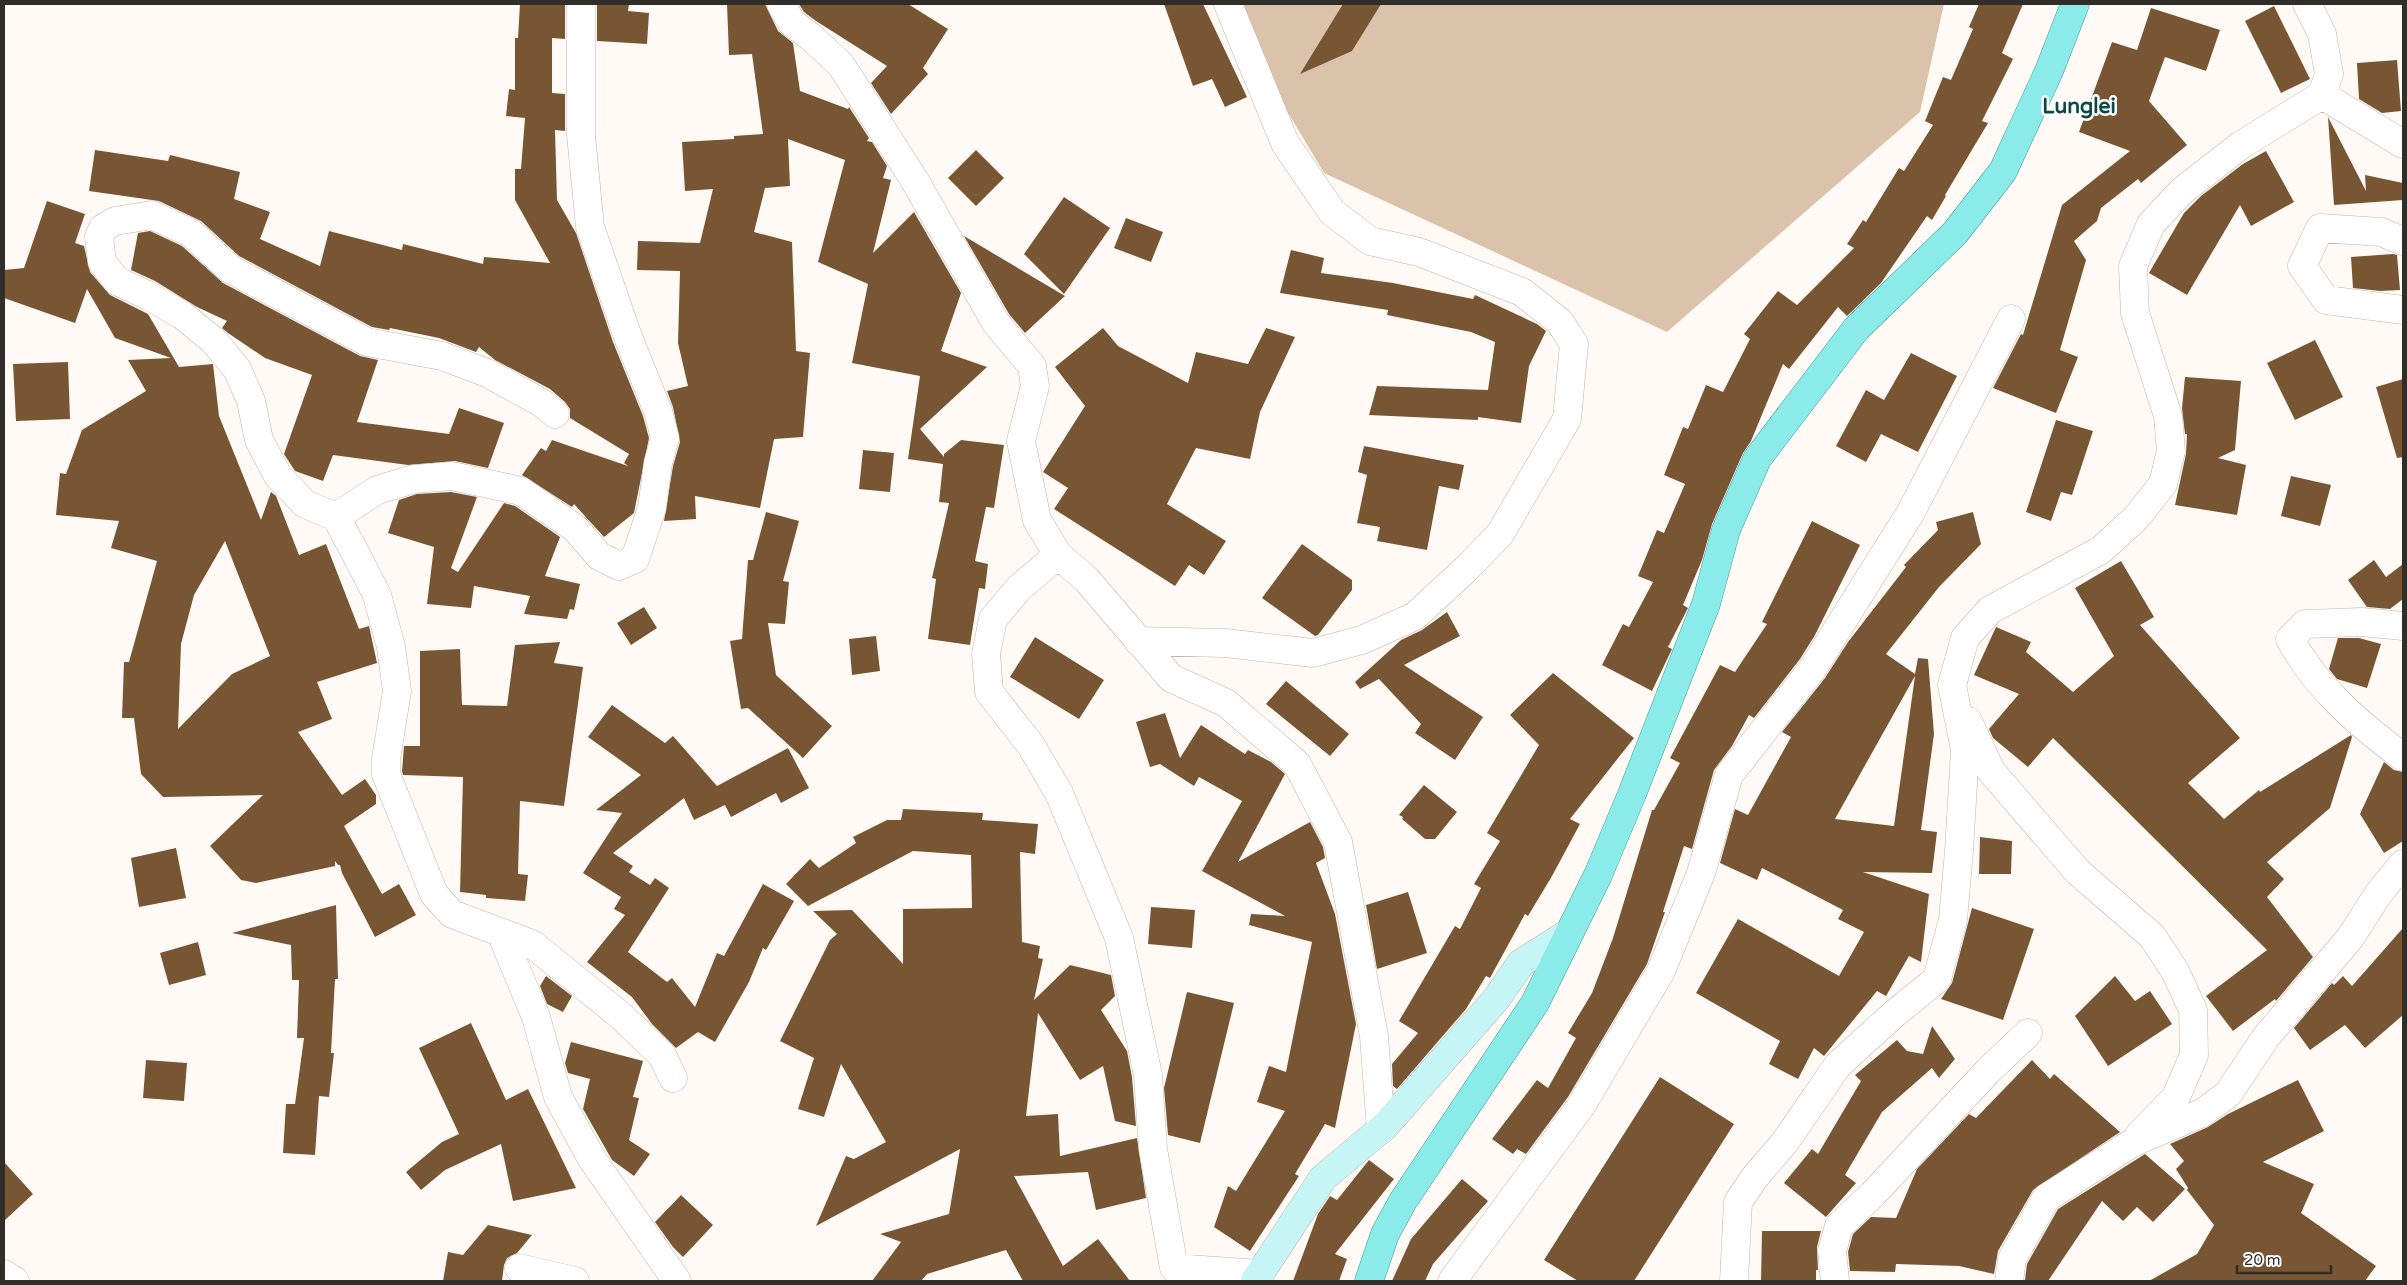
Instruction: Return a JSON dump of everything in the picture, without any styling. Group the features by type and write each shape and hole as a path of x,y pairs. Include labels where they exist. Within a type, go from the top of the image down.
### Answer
{"main road":[{"path":"1370,1281 1385,1234 1403,1201 1534,1003 1598,875 1632,794 1706,604 1726,530 1757,459 1856,329 1955,234 2003,171 2049,71 2075,4"},
{"path":"1257,1278 1323,1178 1381,1130 1497,998 1521,963 1567,934"}],"street":[{"path":"336,517 378,490 414,479 452,476 521,491 576,528 599,556 619,566 635,559 652,508 658,463 665,438 658,411 628,337 590,227 581,135 581,4"},
{"path":"781,4 792,23 811,36 840,65 915,181 996,323 1032,366 1035,386 1021,442 1036,520 1058,555 1086,580 1172,678 1226,703 1297,764 1338,842 1374,1036 1381,1130"},
{"path":"1138,641 1225,643 1313,653 1362,640 1415,616 1466,569 1500,534 1567,419 1574,344 1560,322 1522,292 1419,252 1370,241 1332,212 1285,142 1228,4"},
{"path":"1734,1281 1738,1202 1755,1177 1785,1142 1838,1065 1894,1014 1937,980 1953,920 1965,750 1952,685 1964,638 1990,610 2101,550 2136,518 2163,484 2171,451 2168,416 2135,313 2133,266 2151,224 2182,191 2234,151 2322,95 2329,74 2322,34 2307,4"},
{"path":"2322,95 2403,144"},
{"path":"555,414 542,403 487,374 442,356 366,342 230,269 191,234 152,215 115,221 103,228 99,238 102,262 117,281 148,294 182,315 214,341 237,369 252,401 258,440 278,476 305,504 336,517 377,596 391,647 397,691 386,759 386,774 434,894 452,914 532,944 620,1015 662,1055 673,1078"},
{"path":"2403,241 2381,232 2320,228 2302,266 2326,300 2403,310"},
{"path":"1452,1281 1581,1106 1661,971 1701,873 1730,775 1813,668 1911,512 2011,319"},
{"path":"1058,555 1019,588 993,619 986,654 989,692 1030,744 1059,793 1119,938 1148,1076 1153,1149 1174,1268 1257,1278"},
{"path":"2403,626 2362,622 2305,624 2290,639 2303,663 2345,710 2357,722 2403,757"},
{"path":"1952,685 1990,771 2078,872 2152,936 2175,971 2193,1010 2194,1055 2176,1097 2132,1143"},
{"path":"2009,1281 2012,1259 2046,1198 2132,1143 2202,1113 2228,1094 2266,1037 2350,938 2379,893 2403,864"},
{"path":"501,933 536,1018 558,1097 592,1159 677,1281"},
{"path":"1835,1281 1832,1251 1838,1226 1880,1187 1988,1071 2028,1033"},
{"path":"518,1268 574,1281"},
{"path":"4,1274 15,1281"}],"shaded area":[{"path":"1237,4 1944,4 1920,112 1667,332 1324,173 1259,64"}],"building":[{"path":"520,4 565,4 565,39 552,38 552,93 565,94 565,131 555,130 557,200 576,233 613,342 643,416 649,438 634,513 604,537 574,504 572,507 522,475 541,448 546,451 552,440 628,466 624,463 629,454 570,418 570,409 550,389 495,360 479,347 476,352 439,338 390,328 389,330 372,327 239,256 201,221 159,201 89,191 95,150 168,161 170,155 240,172 234,199 270,212 260,239 320,266 329,231 402,250 403,244 483,264 484,257 550,263 515,200 515,169 521,169 525,118 506,116 509,89 515,90 515,38 518,38"},
{"path":"597,4 629,4 628,11 649,13 647,44 597,41"},
{"path":"727,4 765,4 778,31 793,43 800,91 848,109 849,107 869,138 867,141 872,142 887,166 883,178 891,180 873,253 914,212 961,293 941,351 987,367 920,429 944,457 944,454 961,440 1004,445 994,508 986,507 975,561 988,564 985,589 979,588 970,645 928,639 936,579 932,578 949,503 939,502 943,464 908,459 920,376 852,363 868,284 818,262 845,160 788,139 790,186 765,188 754,232 792,242 796,351 810,353 803,437 774,439 760,508 695,496 696,519 664,521 673,466 680,442 673,407 667,391 688,386 678,343 680,271 637,270 638,241 700,243 713,189 685,191 682,142 734,139 734,136 763,134 752,54 729,55"},
{"path":"799,4 908,4 948,29 923,68 928,74 891,114 871,83 887,66 816,21 804,12"},
{"path":"1164,4 1203,4 1247,97 1225,107 1212,79 1193,86"},
{"path":"1343,4 1381,4 1352,51 1300,74"},
{"path":"1979,4 2023,4 2002,53 2013,59 1982,121 1988,123 1932,220 1927,216 1881,283 1847,316 1838,307 1789,369 1783,364 1751,441 1743,453 1712,524 1702,560 1683,605 1688,608 1668,647 1672,649 1652,691 1602,665 1623,624 1629,627 1653,582 1638,576 1657,530 1664,533 1685,484 1664,475 1683,427 1688,429 1706,385 1723,392 1750,339 1744,334 1778,291 1797,305 1854,248 1847,244 1863,220 1866,222 1899,168 1904,171 1933,125 1925,121 1943,77 1951,80 1973,29 1969,27"},
{"path":"2274,6 2310,79 2281,93 2245,21"},
{"path":"2151,8 2220,30 2206,71 2165,57 2149,101 2187,145 2141,183 2138,179 2101,208 2097,221 2074,241 2086,260 2060,350 2078,357 2056,413 1993,388 2021,334 2023,335 2062,205 2130,151 2079,132 2112,42 2137,50"},
{"path":"2397,60 2401,111 2382,113 2359,99 2357,63"},
{"path":"2328,117 2366,191 2365,175 2403,183 2403,200 2334,205"},
{"path":"976,150 1004,178 976,206 948,178"},
{"path":"2266,151 2294,202 2251,226 2240,205 2187,295 2149,273 2184,213 2201,196 2243,164"},
{"path":"1064,197 1110,228 1064,294 1024,254"},
{"path":"47,201 85,214 75,243 84,246 90,272 110,295 148,314 179,367 213,364 219,416 261,520 271,492 276,496 299,555 326,544 359,629 369,626 377,663 317,682 332,719 298,732 342,795 365,779 376,795 376,804 344,826 382,894 399,884 416,915 375,937 342,873 340,865 335,861 335,866 256,883 241,880 210,846 263,795 163,797 141,774 134,718 122,718 124,662 129,662 157,561 111,548 119,521 56,515 60,473 66,474 82,430 146,391 128,360 171,358 115,338 87,289 75,323 4,298 4,270 24,268","holes":["225,541 270,656 232,674 178,729 181,644 194,595"]},
{"path":"1126,218 1163,232 1151,262 1114,248"},
{"path":"150,231 182,246 223,283 360,356 378,360 357,422 449,434 459,408 504,423 488,468 455,461 408,465 333,455 323,481 295,471 284,454 312,375 265,358 222,328 227,321 197,307 155,281 131,270 138,233"},
{"path":"964,236 1065,296 1025,333 1009,314"},
{"path":"1291,250 1324,258 1321,273 1393,283 1473,299 1475,295 1537,324 1546,331 1529,366 1521,423 1478,417 1478,420 1369,415 1377,386 1488,390 1495,342 1471,332 1387,315 1388,310 1280,293"},
{"path":"2397,255 2400,290 2380,291 2353,288 2351,257"},
{"path":"1103,328 1118,346 1188,383 1196,352 1248,364 1266,328 1295,337 1260,412 1250,459 1196,448 1167,504 1226,541 1204,575 1189,565 1175,586 1054,509 1068,488 1043,472 1085,406 1055,367"},
{"path":"2315,340 2343,397 2295,420 2267,363"},
{"path":"1911,353 1957,376 1918,452 1881,434 1866,462 1836,446 1866,390 1884,400"},
{"path":"68,362 70,419 16,421 13,364"},
{"path":"2185,377 2241,381 2235,450 2218,458 2246,465 2237,515 2175,505 2186,454 2187,434 2185,434 2182,408"},
{"path":"2403,379 2403,457 2397,458 2376,387"},
{"path":"2056,420 2093,431 2072,495 2061,492 2051,521 2026,512"},
{"path":"1364,446 1464,465 1459,490 1439,486 1427,550 1377,541 1380,527 1357,523 1367,475 1358,472"},
{"path":"863,450 894,453 890,492 859,489"},
{"path":"2291,476 2331,485 2320,526 2281,516"},
{"path":"451,492 477,497 451,568 458,572 504,503 515,506 560,537 545,576 580,584 574,610 570,609 567,619 524,614 530,596 474,586 471,608 427,604 434,547 388,533 399,500 417,494"},
{"path":"766,512 799,521 783,581 789,582 785,624 768,623 776,675 832,726 803,758 748,708 741,709 730,641 742,639 748,560 753,560"},
{"path":"1973,512 1981,544 1939,587 1886,654 1915,674 1918,658 1928,659 1934,734 1921,830 1937,832 1932,873 1863,872 1929,894 1921,962 1909,956 1886,996 1877,991 1824,1056 1814,1048 1798,1079 1769,1064 1780,1041 1696,993 1738,919 1839,976 1864,932 1838,919 1843,910 1762,868 1757,880 1720,863 1735,809 1748,815 1791,737 1782,732 1825,678 1848,642 1906,567 1904,565 1938,530 1936,522","holes":["1915,676 1894,826 1835,819"]},
{"path":"1812,521 1860,545 1815,635 1800,659 1754,718 1749,715 1732,746 1714,770 1692,849 1684,846 1663,912 1665,912 1647,964 1568,1097 1526,1154 1517,1149 1513,1154 1492,1139 1537,1080 1548,1088 1576,1038 1568,1033 1592,993 1613,938 1652,810 1654,810 1680,763 1670,758 1720,665 1735,672 1767,624 1762,622"},
{"path":"1302,544 1352,580 1352,590 1318,635 1315,636 1262,598"},
{"path":"2374,560 2386,577 2403,564 2403,599 2390,609 2367,607 2348,580"},
{"path":"2121,561 2154,617 2140,625 2240,738 2188,783 2224,819 2259,790 2260,792 2351,735 2352,737 2330,808 2267,862 2284,879 2267,897 2313,957 2276,1001 2275,999 2233,1031 2206,996 2267,950 2053,738 2028,767 1993,738 1989,729 2019,694 1974,675 1996,627 2031,642 2026,652 2073,692 2114,656 2075,588"},
{"path":"644,607 657,628 631,645 617,623"},
{"path":"1447,612 1460,636 1404,665 1483,717 1455,760 1415,733 1421,724 1379,679 1360,689 1355,682 1401,640 1422,630"},
{"path":"876,636 880,671 852,675 849,639"},
{"path":"1035,637 1104,680 1079,719 1010,677"},
{"path":"2338,638 2359,638 2381,644 2367,688 2337,679 2329,669"},
{"path":"560,642 554,663 583,667 564,806 520,801 518,874 528,875 525,901 486,898 486,895 460,892 463,777 403,775 402,771 404,746 420,746 420,651 460,649 462,705 507,706 515,645"},
{"path":"1553,673 1634,738 1570,819 1580,824 1528,916 1525,914 1490,978 1486,976 1466,1009 1397,1089 1393,1086 1392,1064 1418,1033 1399,1021 1455,926 1460,929 1481,888 1474,884 1500,841 1487,833 1539,745 1510,715"},
{"path":"1286,681 1349,734 1330,756 1266,704"},
{"path":"612,705 665,743 673,736 717,786 788,748 809,788 781,803 776,793 731,817 725,805 694,820 684,798 613,853 633,866 629,872 650,885 655,878 669,888 628,952 667,982 672,978 695,1007 717,953 724,956 763,884 794,901 766,950 763,948 749,982 715,1042 698,1032 676,1048 652,1024 632,997 587,962 625,915 614,909 621,897 583,873 622,813 596,810 641,775 588,737"},
{"path":"1165,713 1180,758 1201,725 1245,754 1248,750 1271,762 1285,774 1238,862 1310,822 1323,847 1325,858 1316,863 1335,914 1356,1024 1335,1128 1325,1124 1295,1174 1299,1176 1250,1251 1214,1227 1228,1186 1236,1191 1285,1111 1257,1102 1269,1066 1286,1072 1312,942 1249,925 1251,914 1285,916 1202,871 1242,801 1199,777 1194,786 1160,764 1150,767 1136,722"},
{"path":"2384,762 2394,770 2403,772 2403,841 2384,853 2360,814"},
{"path":"1424,785 1457,812 1435,839 1425,839 1399,815"},
{"path":"903,809 983,813 982,820 1038,824 1035,854 1020,852 1022,942 1040,946 1038,958 1043,959 1034,1000 1070,965 1111,975 1115,996 1101,1010 1127,1051 1132,1077 1136,1126 1115,1121 1103,1066 1080,1080 1038,1013 1026,1116 1058,1114 1060,1156 1137,1138 1146,1198 1096,1210 1088,1172 1014,1176 1063,1266 1098,1239 1130,1281 1023,1281 1006,1250 927,1274 921,1281 872,1281 901,1242 880,1234 949,1214 960,1149 816,1226 846,1156 854,1159 886,1142 841,1064 824,1117 798,1109 814,1058 780,1041 830,940 837,934 813,911 852,910 903,964 903,909 972,908 971,855 913,851 808,906 786,884 810,859 819,868 856,843 853,837 887,820 901,820"},
{"path":"1980,837 2012,841 2011,874 1979,874"},
{"path":"176,848 186,898 139,907 131,858"},
{"path":"1408,892 1427,953 1377,969 1366,905"},
{"path":"336,905 338,979 335,979 331,1053 334,1053 329,1097 319,1096 315,1155 283,1153 286,1104 295,1104 304,1038 297,1038 299,980 292,980 291,945 232,933"},
{"path":"1151,907 1195,910 1192,948 1148,944"},
{"path":"1972,908 2034,929 2003,1020 1941,999 1952,983"},
{"path":"2403,928 2403,1015 2365,1048 2345,1025 2310,1050 2294,1028 2332,983 2334,985 2343,976 2352,986"},
{"path":"198,942 206,975 169,985 160,953"},
{"path":"546,976 572,996 563,1012 547,1004 540,986"},
{"path":"2115,976 2135,1001 2150,991 2172,1024 2108,1066 2075,1016"},
{"path":"1187,992 1234,1003 1200,1143 1168,1135 1164,1088"},
{"path":"471,1023 506,1100 528,1089 576,1188 513,1201 501,1144 445,1170 421,1190 406,1172 442,1142 459,1134 419,1048"},
{"path":"1932,1026 1955,1059 1939,1078 1932,1068 1882,1112 1845,1175 1856,1183 1826,1217 1784,1183 1812,1149 1818,1154 1861,1081 1855,1075 1897,1040 1907,1051 1923,1054"},
{"path":"571,1042 643,1061 633,1097 639,1098 629,1140 650,1154 634,1176 612,1160 583,1109 590,1079 568,1073 565,1063"},
{"path":"146,1060 187,1063 184,1101 143,1098"},
{"path":"2032,1060 2050,1079 2054,1074 2120,1132 2033,1190 1998,1251 1994,1274 1959,1266 1896,1264 1895,1272 1850,1271 1848,1252 1853,1234 1871,1217 1896,1218 1917,1169 1969,1114 1976,1118"},
{"path":"1660,1077 1734,1124 1634,1281 1578,1281 1544,1260"},
{"path":"2298,1080 2324,1131 2263,1162 2314,1184 2301,1213 2376,1266 2365,1281 2149,1281 2197,1254 2214,1225 2187,1190 2188,1188 2176,1169 2184,1161 2170,1144 2208,1127 2228,1114"},
{"path":"2145,1154 2185,1189 2153,1222 2137,1207 2123,1221 2102,1201 2048,1281 2025,1280 2027,1264 2058,1209"},
{"path":"1369,1160 1394,1179 1335,1254 1347,1259 1339,1281 1293,1281 1318,1214 1330,1196 1337,1200"},
{"path":"4,1162 33,1194 4,1221"},
{"path":"1462,1179 1488,1201 1433,1264 1425,1281 1392,1281 1411,1239"},
{"path":"681,1195 713,1225 683,1257 673,1247 655,1222"},
{"path":"488,1225 532,1235 517,1253 507,1258 502,1281 443,1281 448,1252 463,1255"},
{"path":"1762,1231 1821,1231 1817,1247 1818,1270 1816,1270 1816,1281 1761,1281"}],"district":[{"name":"Lunglei","path":"2079,106"}]}
